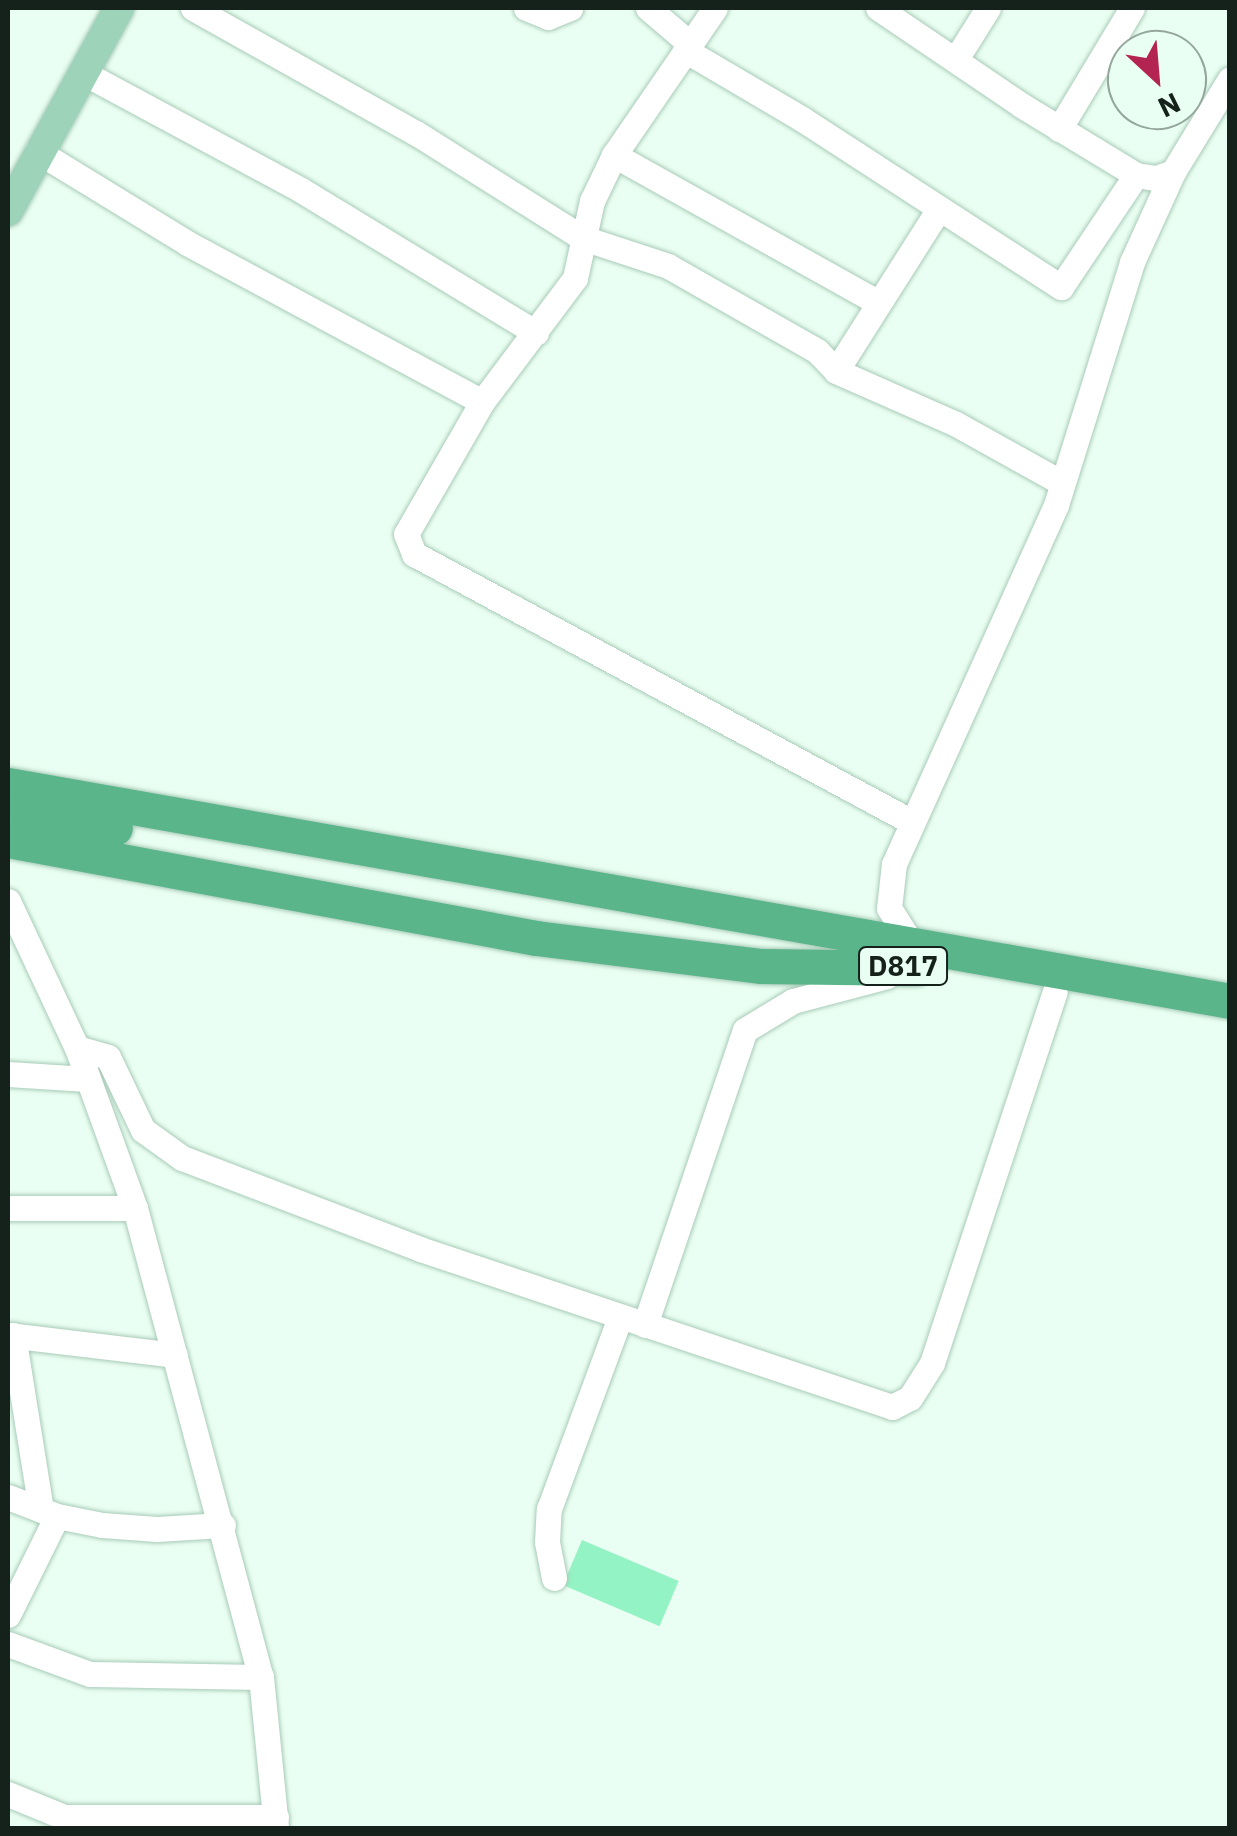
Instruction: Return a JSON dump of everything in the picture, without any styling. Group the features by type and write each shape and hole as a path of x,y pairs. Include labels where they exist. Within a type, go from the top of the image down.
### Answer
{"highway":[{"path":"8,785 578,897"},
{"path":"8,812 578,897"},
{"path":"8,840 536,938 761,966 914,957"},
{"name":"D817","path":"578,897 914,957 1230,1001"},
{"name":"D817","path":"914,957 1055,992 1230,1023"}],"main road":[{"path":"8,211 37,152 120,8"},
{"path":"8,190 63,106"}],"street":[{"path":"193,8 416,133 583,238 668,266 817,351 836,372 956,424 1062,483"},
{"path":"526,8 548,17 570,8"},
{"path":"648,8 687,46 1061,288 1136,175"},
{"path":"714,8 614,154 592,201 575,278 482,402 406,534 414,554 912,822"},
{"path":"878,8 1136,175 1156,178 1173,172"},
{"path":"956,59 988,8"},
{"path":"1060,128 1132,8"},
{"path":"82,72 301,190 536,333"},
{"path":"645,1325 745,1030 793,1001 914,957 889,908 894,864 1062,483 1132,262 1173,172 1230,79"},
{"path":"37,152 187,243 482,402"},
{"path":"614,154 878,302"},
{"path":"836,372 939,208"},
{"path":"8,902 77,1048 135,1208 261,1677 276,1823 61,1823 8,1794"},
{"path":"77,1048 108,1057 142,1130 165,1150 420,1250 892,1407 910,1398 932,1363 1055,992"},
{"path":"8,1074 87,1079"},
{"path":"8,1208 135,1208"},
{"path":"554,1578 547,1542 548,1508 620,1317"},
{"path":"8,1615 49,1513 10,1335 176,1355"},
{"path":"8,1496 49,1513 128,1528 223,1525"},
{"path":"8,1644 90,1674 178,1679 261,1677"}],"green space":[{"path":"582,1540 679,1581 660,1626 563,1585"}]}
